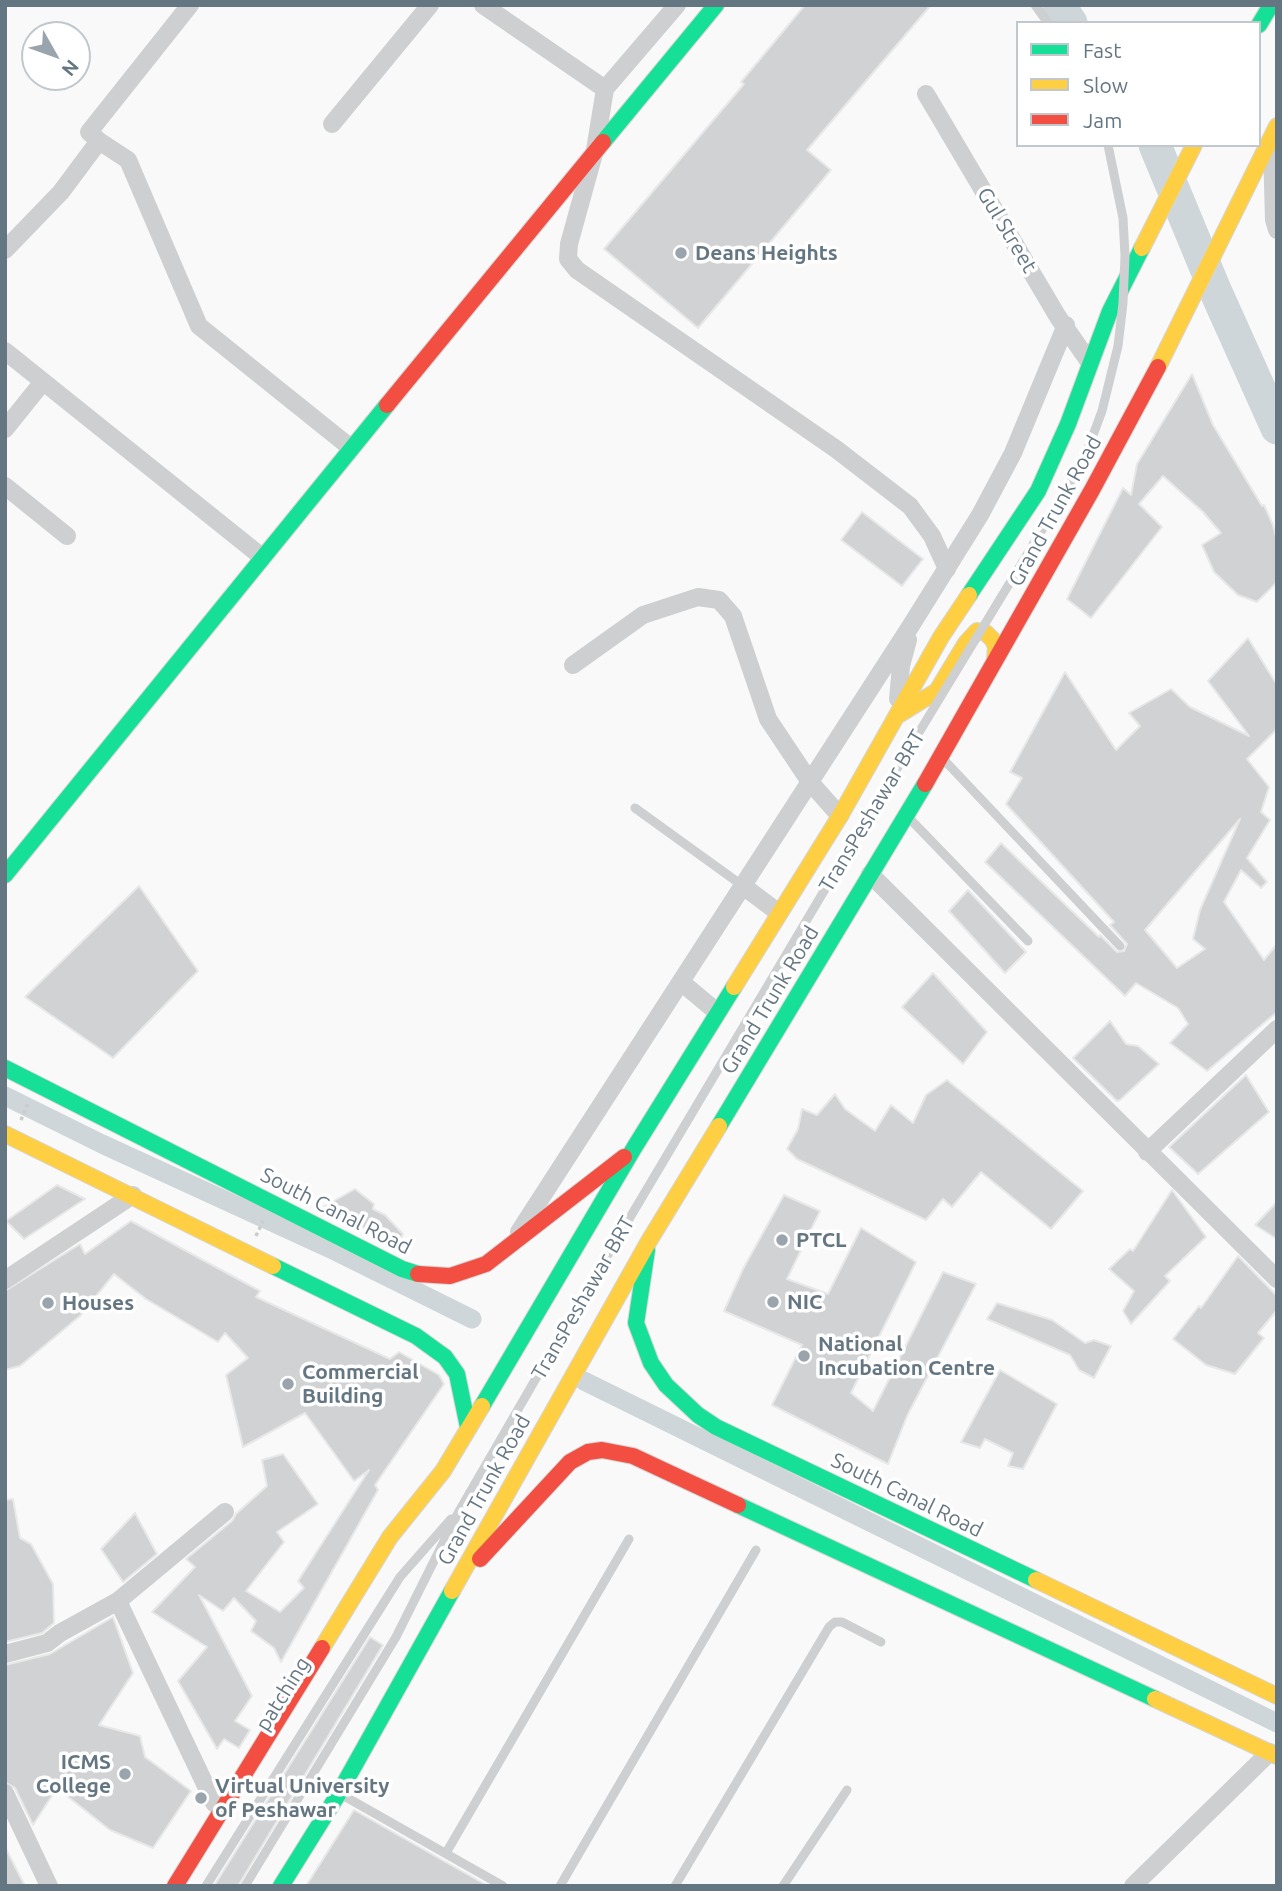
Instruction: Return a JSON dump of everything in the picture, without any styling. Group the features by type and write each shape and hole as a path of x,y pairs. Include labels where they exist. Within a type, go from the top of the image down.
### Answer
{"main road":[{"path":"5,875 594,150 716,5"},
{"path":"1261,21 1270,5"},
{"name":"Grand Trunk Road","path":"281,1886 339,1793 649,1241 906,815 1092,490 1166,353 1271,138"},
{"name":"Grand Trunk Road","path":"175,1886 192,1849 390,1537 443,1471 466,1413 494,1383 634,1148 840,816 941,637 1038,491 1068,424 1110,311 1193,147"},
{"path":"896,716 937,691 965,643 977,631 986,633 993,640 996,647 995,659"},
{"name":"South Canal Road","path":"5,1068 402,1269 423,1275 450,1276 486,1264 634,1148"},
{"path":"5,1134 416,1336 445,1357 457,1374 466,1413"},
{"name":"South Canal Road","path":"649,1241 636,1323 651,1363 666,1385 698,1415 716,1427 1277,1696"},
{"path":"454,1587 570,1462 587,1452 617,1452 633,1456 1274,1754"}],"street":[{"path":"190,5 89,132 128,160 199,326 351,448"},
{"path":"332,124 430,5"},
{"path":"483,5 604,89"},
{"path":"677,5 604,89 594,150 569,244 568,259 577,270 836,449 910,506 932,536 947,569"},
{"name":"Gul Street","path":"926,94 1058,317 1090,363"},
{"path":"1271,138 1273,220 1277,230"},
{"path":"5,250 61,192 99,141"},
{"path":"508,1249 947,569 1013,453 1066,325"},
{"path":"5,351 262,557"},
{"path":"5,429 43,383"},
{"path":"5,486 67,536"},
{"path":"573,665 643,615 698,597 719,600 733,616 768,719 810,782 840,816"},
{"path":"896,716 901,666 910,627"},
{"path":"870,874 1277,1279"},
{"path":"743,886 779,913"},
{"path":"681,982 717,1012"},
{"path":"1147,1152 1277,1029"},
{"path":"5,1280 133,1195"},
{"path":"5,1654 47,1643 118,1601 225,1512"},
{"path":"118,1601 214,1803"},
{"path":"1133,1886 1274,1754"},
{"path":"5,1793 49,1886"}],"lane":[{"path":"1035,5 1047,21"},
{"name":"TransPeshawar BRT","path":"245,1886 396,1637 458,1513 597,1273 1068,487 1089,446 1102,411 1118,346 1123,303 1123,218 1108,147"},
{"path":"940,755 1120,946"},
{"path":"635,808 743,886"},
{"path":"906,815 1028,941"},
{"name":"TransPeshawar BRT","path":"206,1886 400,1577 458,1513"},
{"name":"patching","path":"164,1886 192,1849 214,1803 384,1534"},
{"path":"446,1853 629,1539"},
{"path":"560,1886 756,1550"},
{"path":"675,1886 829,1627 835,1622 842,1622 881,1642"},
{"path":"783,1886 846,1790"},
{"path":"339,1793 503,1886"}],"path":[{"path":"21,1119 32,1092"},
{"path":"252,1244 269,1210"}],"building":[{"path":"805,5 931,5 807,150 831,170 698,328 604,249 744,84 741,82"},
{"path":"1192,374 1213,425 1262,506 1264,505 1273,525 1277,541 1277,582 1257,602 1238,595 1214,572 1202,545 1221,533 1203,512 1163,476 1139,504 1162,527 1091,618 1067,599 1123,488 1131,495 1137,464"},
{"path":"862,512 923,559 902,586 841,540"},
{"path":"1248,638 1277,685 1277,729 1247,759 1269,787 1261,812 1270,820 1247,858 1267,882 1261,888 1241,870 1224,902 1264,960 1277,944 1277,1012 1207,1071 1170,1043 1188,1024 1178,1008 1136,983 1125,996 985,862 1001,843 1099,937 1100,935 1117,952 1124,951 1127,944 1110,925 1114,922 1006,804 1022,778 1010,772 1065,672 1116,750 1140,726 1129,713 1171,689 1190,707 1249,736 1208,681","holes":["1240,819 1200,910 1193,939 1205,949 1177,968 1145,930"]},
{"path":"139,886 198,971 113,1058 25,997"},
{"path":"968,890 1026,952 1005,973 949,911"},
{"path":"933,973 987,1032 963,1064 902,1007"},
{"path":"1110,1021 1126,1044 1138,1046 1159,1064 1117,1101 1073,1058"},
{"path":"1246,1075 1269,1112 1198,1174 1169,1147"},
{"path":"947,1080 1083,1191 1051,1229 981,1172 952,1207 943,1199 926,1220 797,1159 787,1149 798,1129 802,1109 817,1115 835,1094 845,1109 875,1131 891,1105 913,1123 926,1095"},
{"path":"57,1185 85,1199 24,1239 6,1221"},
{"path":"355,1189 374,1204 373,1209 385,1215 403,1234 397,1246 323,1207"},
{"path":"1172,1190 1206,1237 1165,1276 1170,1281 1131,1324 1123,1311 1134,1291 1109,1269 1130,1249 1133,1251"},
{"path":"784,1195 820,1211 787,1279 828,1294 861,1228 916,1262 851,1393 873,1411 943,1272 976,1284 907,1416 888,1464 772,1405 802,1345 724,1311 743,1269"},
{"path":"1277,1202 1277,1239 1255,1225"},
{"path":"131,1221 260,1291 256,1297 390,1359 399,1352 439,1375 444,1384 375,1485 378,1490 281,1662 274,1648 251,1631 256,1621 234,1598 223,1611 199,1595 252,1696 235,1721 250,1730 239,1748 224,1739 217,1749 178,1681 207,1647 152,1612 195,1567 186,1559 232,1521 236,1514 267,1486 262,1460 283,1454 318,1504 277,1532 284,1542 246,1591 280,1612 304,1588 298,1581 369,1470 354,1481 305,1413 243,1447 226,1375 248,1358 225,1333 218,1342 146,1299 114,1274 80,1316 20,1366 5,1370 5,1291 80,1244 85,1254"},
{"path":"1238,1256 1277,1296 1277,1310 1258,1333 1264,1338 1235,1374 1206,1365 1173,1339 1199,1306 1201,1308"},
{"path":"997,1303 1052,1320 1085,1343 1094,1340 1111,1346 1094,1378 1079,1370 1070,1355 987,1319"},
{"path":"1000,1370 1057,1404 1023,1469 1008,1466 1013,1453 985,1439 980,1448 961,1442"},
{"path":"13,1499 20,1538 31,1544 53,1584 54,1623 42,1633 5,1642 5,1500"},
{"path":"135,1513 157,1554 123,1582 101,1549"},
{"path":"113,1617 133,1673 99,1725 140,1736 145,1757 191,1791 153,1848 110,1830 57,1788 33,1825 15,1788 5,1782 5,1665 50,1654"},
{"path":"370,1637 383,1645 238,1886 214,1886"},
{"path":"354,1810 488,1886 306,1886"},
{"path":"5,1847 25,1886 5,1886"}],"waterway":[{"path":"1059,5 1070,21"},
{"path":"1156,147 1215,290 1277,428"},
{"path":"5,1096 102,1144 331,1249 472,1319"},
{"path":"584,1381 1277,1723"}],"traffic: fast":[{"path":"603,142 716,5"},
{"path":"1261,22 1271,5"},
{"path":"969,595 1038,491 1068,424 1110,311 1142,248"},
{"path":"5,875 387,405"},
{"path":"719,1126 925,784"},
{"path":"482,1406 634,1148 734,987"},
{"path":"5,1068 402,1269 418,1274"},
{"path":"647,1250 636,1323 651,1363 666,1385 698,1415 716,1427 1036,1580"},
{"path":"273,1266 416,1336 445,1357 457,1374 468,1427"},
{"path":"738,1505 1155,1699"},
{"path":"281,1886 339,1793 452,1591"}],"traffic: slow":[{"path":"1158,367 1277,126"},
{"path":"1142,248 1193,147"},
{"path":"734,987 840,816 941,637 969,595"},
{"path":"900,714 937,691 966,643 977,631 986,633 993,640 996,647 995,659"},
{"path":"452,1591 649,1241 719,1126"},
{"path":"5,1134 273,1266"},
{"path":"322,1648 390,1537 443,1471 482,1406"},
{"path":"1036,1580 1277,1696"},
{"path":"1155,1699 1277,1756"}],"traffic: jam":[{"path":"387,405 603,142"},
{"path":"925,784 1092,490 1158,367"},
{"path":"418,1274 450,1276 486,1264 624,1157"},
{"path":"480,1559 570,1462 588,1452 602,1450 633,1456 738,1505"},
{"path":"175,1886 322,1648"}],"place":[{"name":"Deans Heights","path":"681,253"},
{"name":"PTCL","path":"782,1240"},
{"name":"NIC","path":"773,1302"},
{"name":"Houses","path":"48,1303"},
{"name":"National Incubation Centre","path":"804,1356"},
{"name":"Commercial Building","path":"288,1384"},
{"name":"ICMS College","path":"125,1774"},
{"name":"Virtual University of Peshawar","path":"201,1798"}]}
